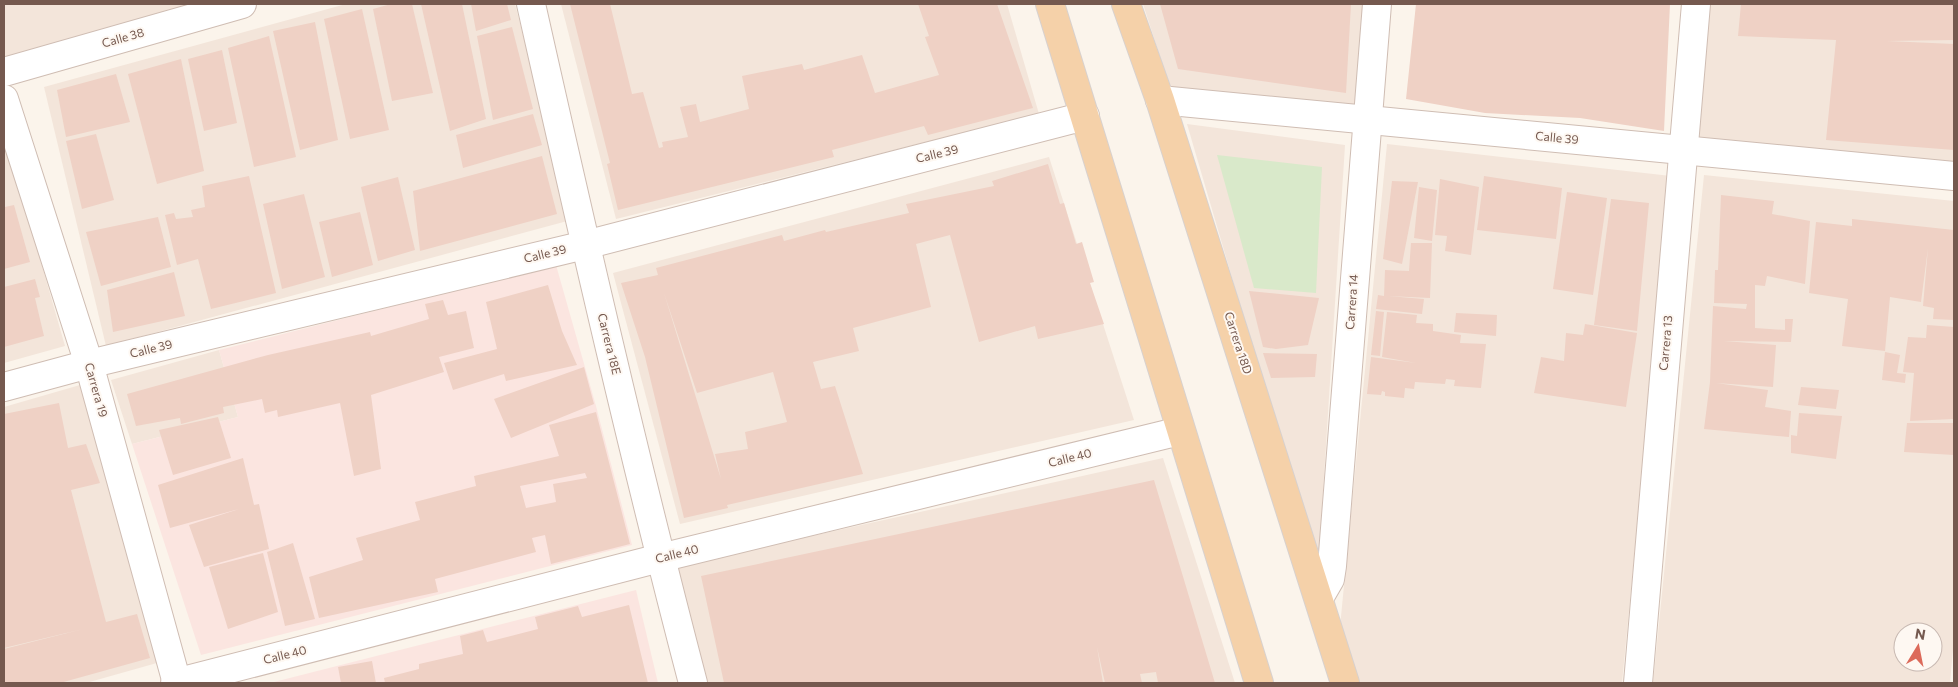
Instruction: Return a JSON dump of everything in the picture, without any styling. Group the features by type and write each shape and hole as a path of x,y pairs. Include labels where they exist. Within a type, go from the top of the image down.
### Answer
{"main road":[{"path":"1050,4 1259,683"},
{"name":"Carrera 18D","path":"1126,4 1160,100 1345,683"}],"street":[{"name":"Calle 38","path":"4,72 242,4"},
{"name":"Carrera 18E","path":"531,4 585,245 660,558 693,683"},
{"name":"Carrera 14","path":"1318,598 1330,579 1332,566 1366,120 1377,4"},
{"name":"Carrera 13","path":"1638,683 1682,150 1696,4"},
{"name":"Carrera 19","path":"4,99 89,364 176,683"},
{"name":"Calle 39","path":"1160,100 1954,176"},
{"name":"Calle 39","path":"4,387 89,364 585,245 1085,116"},
{"name":"Calle 40","path":"176,683 660,558 1180,431"}],"shaded area":[{"path":"4,4 195,4 4,71"},
{"path":"346,4 515,4 571,220 106,346 44,87"},
{"path":"561,4 1007,4 1039,114 616,219"},
{"path":"1143,4 1368,4 1359,113 1172,94"},
{"path":"1709,4 1954,4 1954,171 1694,143"},
{"path":"1187,124 1345,145 1318,571"},
{"path":"4,133 65,346 4,363"},
{"path":"1387,144 1671,176 1622,683 1353,683 1339,637"},
{"path":"1049,157 1134,420 680,524 613,273"},
{"path":"1704,175 1954,201 1954,638 1950,683 1653,683"},
{"path":"556,265 596,406 632,545 201,655 132,444 238,417 219,350"},
{"path":"219,350 238,417 132,444 111,380"},
{"path":"80,385 164,661 86,683 4,683 4,407"},
{"path":"1163,458 1235,683 703,683 677,566"},
{"path":"636,590 658,683 270,683"}],"green space":[{"path":"1217,155 1322,167 1316,293 1254,288"}],"building":[{"path":"391,4 412,4 433,93 392,101 373,9"},
{"path":"421,4 462,4 486,119 450,131"},
{"path":"471,4 507,4 511,20 476,31"},
{"path":"570,4 610,4 632,94 643,92 659,148 663,147 662,142 688,137 680,107 696,104 700,122 749,109 742,76 802,64 804,70 862,55 875,93 939,75 925,37 929,36 918,4 997,4 1033,108 928,135 924,126 832,150 834,157 618,210 607,164 610,163"},
{"path":"1160,4 1351,4 1346,93 1178,69"},
{"path":"1416,4 1670,4 1664,131 1580,118 1485,113 1406,99"},
{"path":"1741,4 1954,4 1954,40 1887,41 1954,44 1954,150 1826,140 1836,40 1738,36"},
{"path":"362,9 389,130 350,139 324,19"},
{"path":"315,22 338,140 300,150 273,31"},
{"path":"512,27 533,109 493,120 477,36"},
{"path":"269,36 296,157 254,167 228,48"},
{"path":"222,50 237,123 204,131 188,59"},
{"path":"181,59 204,171 157,184 128,74"},
{"path":"116,74 130,122 66,137 57,90"},
{"path":"533,114 542,145 463,168 456,135"},
{"path":"96,134 114,200 82,209 66,141"},
{"path":"542,156 557,214 420,251 413,191"},
{"path":"1048,164 1060,204 1064,203 1076,244 1082,242 1094,282 1090,283 1104,324 1038,339 1035,326 979,342 950,235 916,244 931,307 853,328 859,351 813,362 821,389 835,386 863,474 727,505 728,508 684,518 645,357 621,283 658,275 656,268 782,235 784,241 825,230 826,232 909,213 906,204 994,186 992,181","holes":["664,293 697,393 773,372 787,422 745,432 748,449 715,454 721,479"]},
{"path":"249,176 276,293 211,309 198,259 177,265 165,215 174,213 176,219 193,217 191,210 205,207 202,186"},
{"path":"1484,176 1562,188 1556,239 1477,230"},
{"path":"398,177 415,250 378,261 361,187"},
{"path":"1440,179 1479,187 1471,255 1445,251 1447,236 1435,235"},
{"path":"1392,181 1418,182 1402,264 1383,259"},
{"path":"1419,187 1437,190 1432,241 1414,238"},
{"path":"1567,192 1607,198 1593,295 1553,289"},
{"path":"304,194 325,277 282,289 263,204"},
{"path":"1721,195 1774,201 1772,214 1810,221 1805,284 1767,276 1765,286 1755,285 1755,328 1785,330 1785,319 1793,319 1791,342 1724,341 1776,345 1773,387 1716,383 1768,390 1765,407 1791,411 1789,437 1704,429 1710,382 1713,306 1746,309 1747,304 1714,303 1715,270 1718,270"},
{"path":"1611,199 1649,203 1637,331 1594,325"},
{"path":"4,203 5,207 14,205 30,262 4,269"},
{"path":"360,212 373,265 332,277 319,222"},
{"path":"158,217 171,267 101,286 86,232"},
{"path":"1852,219 1954,230 1954,320 1933,319 1934,308 1923,306 1928,248 1921,302 1890,297 1885,351 1842,346 1848,299 1809,293 1816,222 1852,226"},
{"path":"1411,243 1432,243 1430,298 1388,296 1424,299 1422,314 1376,309 1378,295 1384,296 1385,270 1409,271"},
{"path":"174,272 185,316 113,332 107,290"},
{"path":"35,279 40,297 35,298 44,336 4,347 4,287"},
{"path":"548,285 562,331 577,365 506,381 504,374 453,390 444,363 497,349 486,302"},
{"path":"1249,291 1319,298 1308,345 1276,349 1263,347"},
{"path":"443,300 448,315 466,311 474,348 439,357 444,372 371,395 381,469 354,476 340,403 278,417 277,410 265,413 262,399 223,407 224,413 181,424 180,418 136,426 127,394 268,355 370,332 371,336 429,319 425,304"},
{"path":"1376,311 1384,312 1380,356 1371,355"},
{"path":"1387,312 1417,315 1416,323 1433,324 1433,331 1461,335 1460,343 1486,344 1481,388 1454,386 1455,380 1446,379 1445,384 1415,382 1414,389 1405,388 1404,398 1385,396 1385,392 1382,391 1381,395 1367,394 1371,357 1416,363 1382,357"},
{"path":"1456,313 1497,315 1496,336 1454,332"},
{"path":"1585,324 1637,333 1626,407 1534,393 1541,357 1564,361 1566,333 1583,335"},
{"path":"1927,325 1954,327 1954,419 1910,421 1914,373 1903,372 1908,337 1926,338"},
{"path":"1885,352 1900,355 1897,373 1906,374 1905,383 1882,380"},
{"path":"1263,353 1317,354 1315,377 1271,378"},
{"path":"584,367 594,404 511,438 494,399"},
{"path":"1801,387 1839,390 1836,409 1798,405"},
{"path":"59,403 68,448 86,444 100,483 71,490 106,622 137,614 150,658 60,683 4,683 4,649 83,629 4,648 4,414"},
{"path":"596,412 630,544 551,564 545,535 532,538 536,552 435,579 438,592 319,618 309,577 363,560 356,538 420,520 415,502 476,486 474,476 559,456 549,425","holes":["585,473 587,478 553,484 556,502 526,508 520,486"]},
{"path":"1799,413 1842,416 1836,459 1791,453 1791,435 1797,436"},
{"path":"218,417 231,458 173,475 159,430"},
{"path":"1907,423 1954,423 1954,455 1904,452"},
{"path":"243,458 254,505 259,504 269,549 204,567 189,525 239,509 170,528 158,485"},
{"path":"1154,480 1215,683 1158,683 1156,672 1140,674 1142,683 1105,683 1097,647 1103,683 724,683 701,576"},
{"path":"293,543 315,619 285,626 267,552"},
{"path":"263,553 278,612 228,629 209,567"},
{"path":"629,605 648,683 385,683 384,678 419,669 419,664 463,654 460,636 483,630 487,642 538,629 535,617 578,606 582,617"},
{"path":"372,661 376,683 341,683 338,667"}]}
